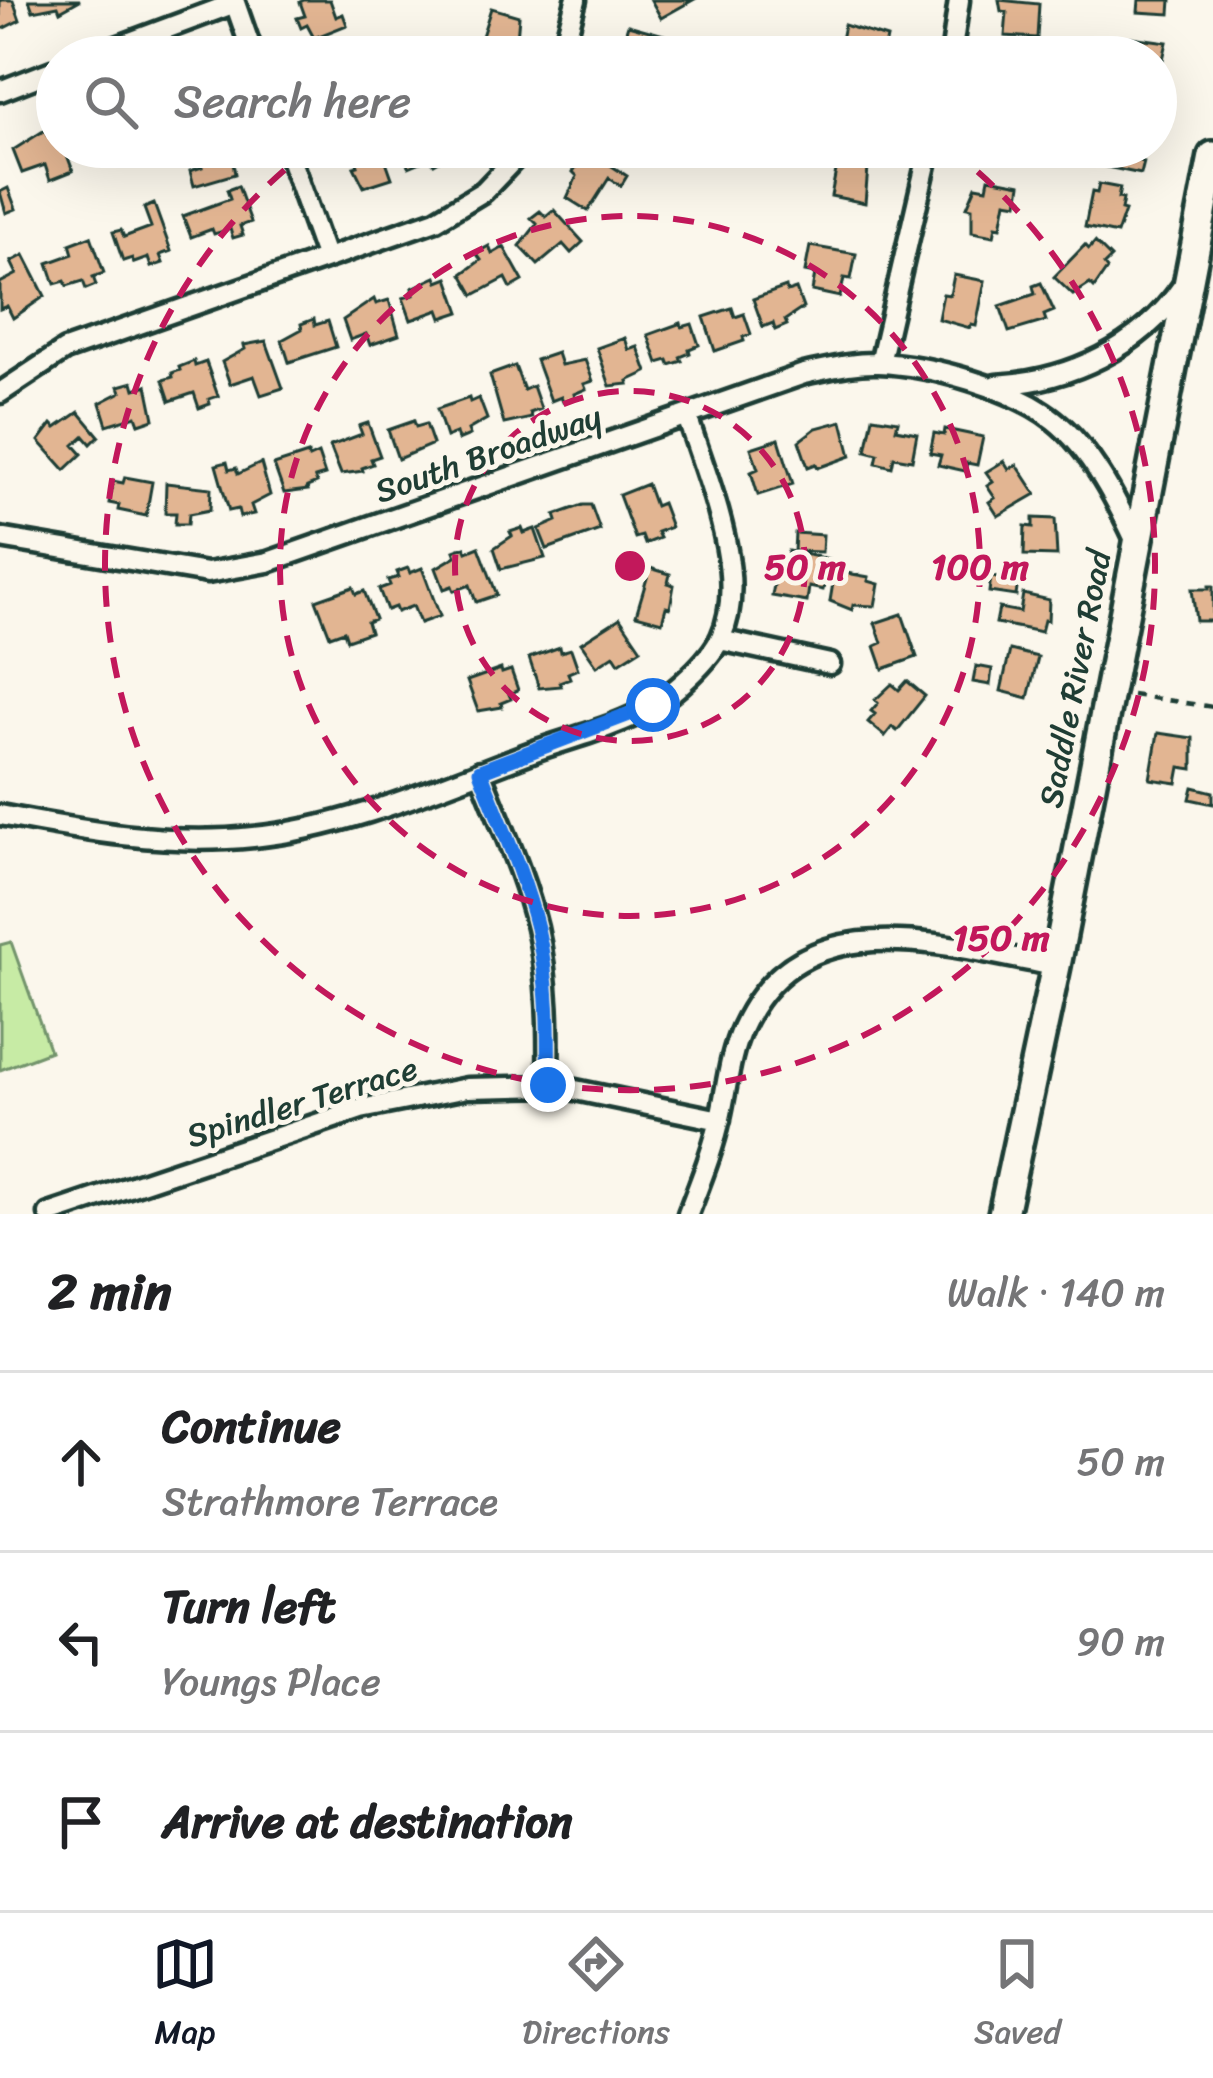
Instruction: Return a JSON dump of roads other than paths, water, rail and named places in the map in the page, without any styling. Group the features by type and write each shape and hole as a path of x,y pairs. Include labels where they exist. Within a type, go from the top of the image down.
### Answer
{"street":[{"path":"567,36 576,0"},
{"path":"954,36 959,0"},
{"path":"145,36 234,2 246,36"},
{"path":"0,91 36,78"},
{"name":"Saddle River Road","path":"1003,1214 1056,966 1213,156"},
{"path":"294,168 326,256"},
{"path":"0,393 65,350 436,220 463,206 509,168"},
{"path":"880,363 925,168"},
{"name":"South Broadway","path":"992,386 1044,380 1090,363 1148,326 1191,274"},
{"name":"South Broadway","path":"0,538 207,573 268,562 804,374 880,363 992,386 1056,422 1080,448 1137,544"},
{"path":"0,815 105,835 204,840 257,837 314,827 653,705 720,640 732,597 730,569 686,416"},
{"path":"720,640 830,664"},
{"path":"480,771 538,931 548,1012 548,1085"},
{"path":"688,1214 720,1120 732,1056 750,1015 777,980 818,953 862,939 895,938 1056,966"},
{"name":"Spindler Terrace","path":"49,1214 361,1109 467,1088 548,1085 720,1120"}]}
